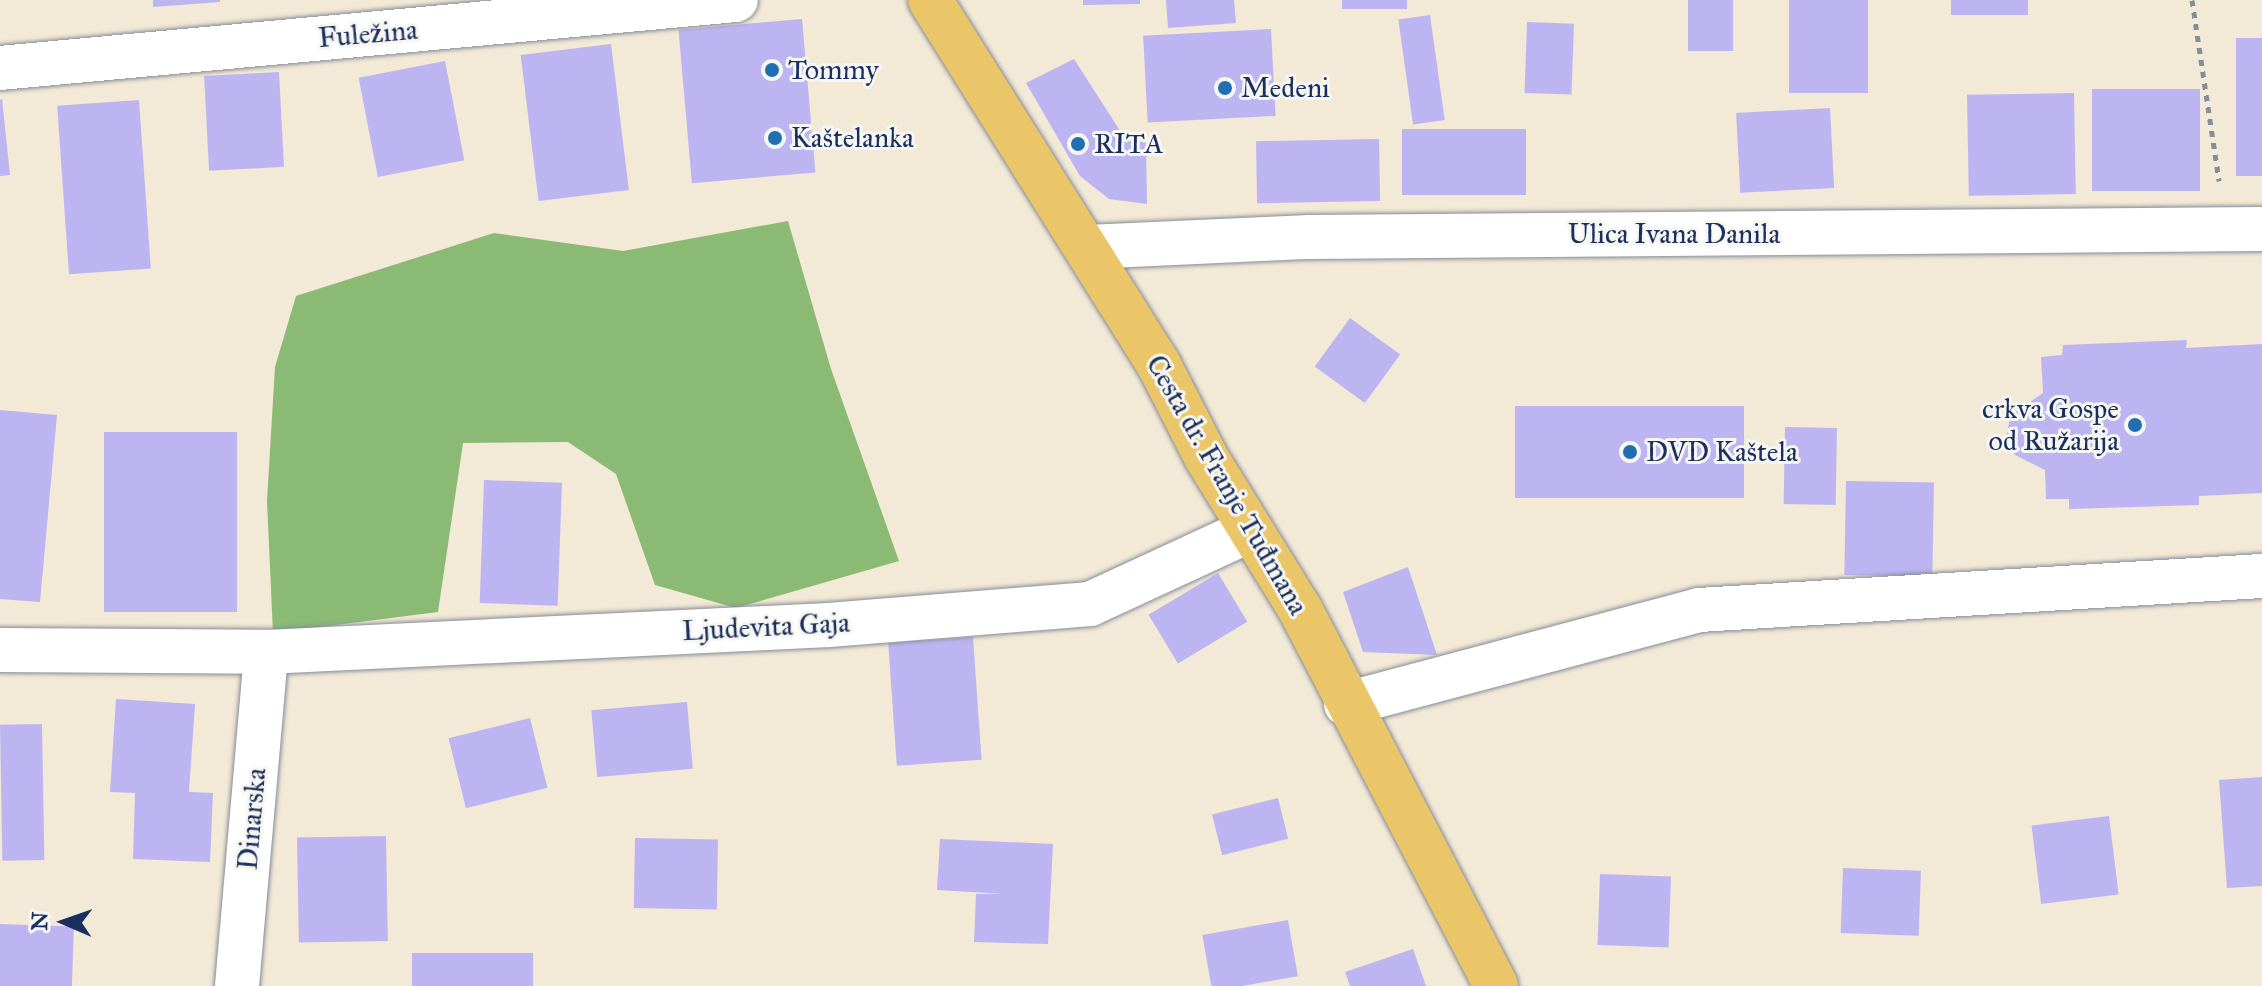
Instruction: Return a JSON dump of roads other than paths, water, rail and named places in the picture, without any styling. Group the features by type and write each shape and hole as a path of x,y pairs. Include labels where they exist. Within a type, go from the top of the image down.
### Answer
{"main road":[{"name":"Cesta dr. Franje Tuđmana","path":"930,0 1087,247 1250,530 1300,609 1346,704 1488,962 1496,986"}],"street":[{"name":"Fuležina","path":"0,68 736,0"},
{"name":"Ulica Ivana Danila","path":"1087,247 1310,237 2244,229"},
{"name":"Ljudevita Gaja","path":"0,650 266,652 829,625 1090,604 1250,530"},
{"path":"1346,704 1699,610 2262,576"},
{"name":"Dinarska","path":"237,986 266,652"}],"place":[{"name":"Tommy","path":"772,70"},
{"name":"Medeni","path":"1225,88"},
{"name":"Kaštelanka","path":"775,138"},
{"name":"RITA","path":"1078,144"},
{"name":"crkva Gospe od Ružarija","path":"2135,425"},
{"name":"DVD Kaštela","path":"1630,452"}]}
